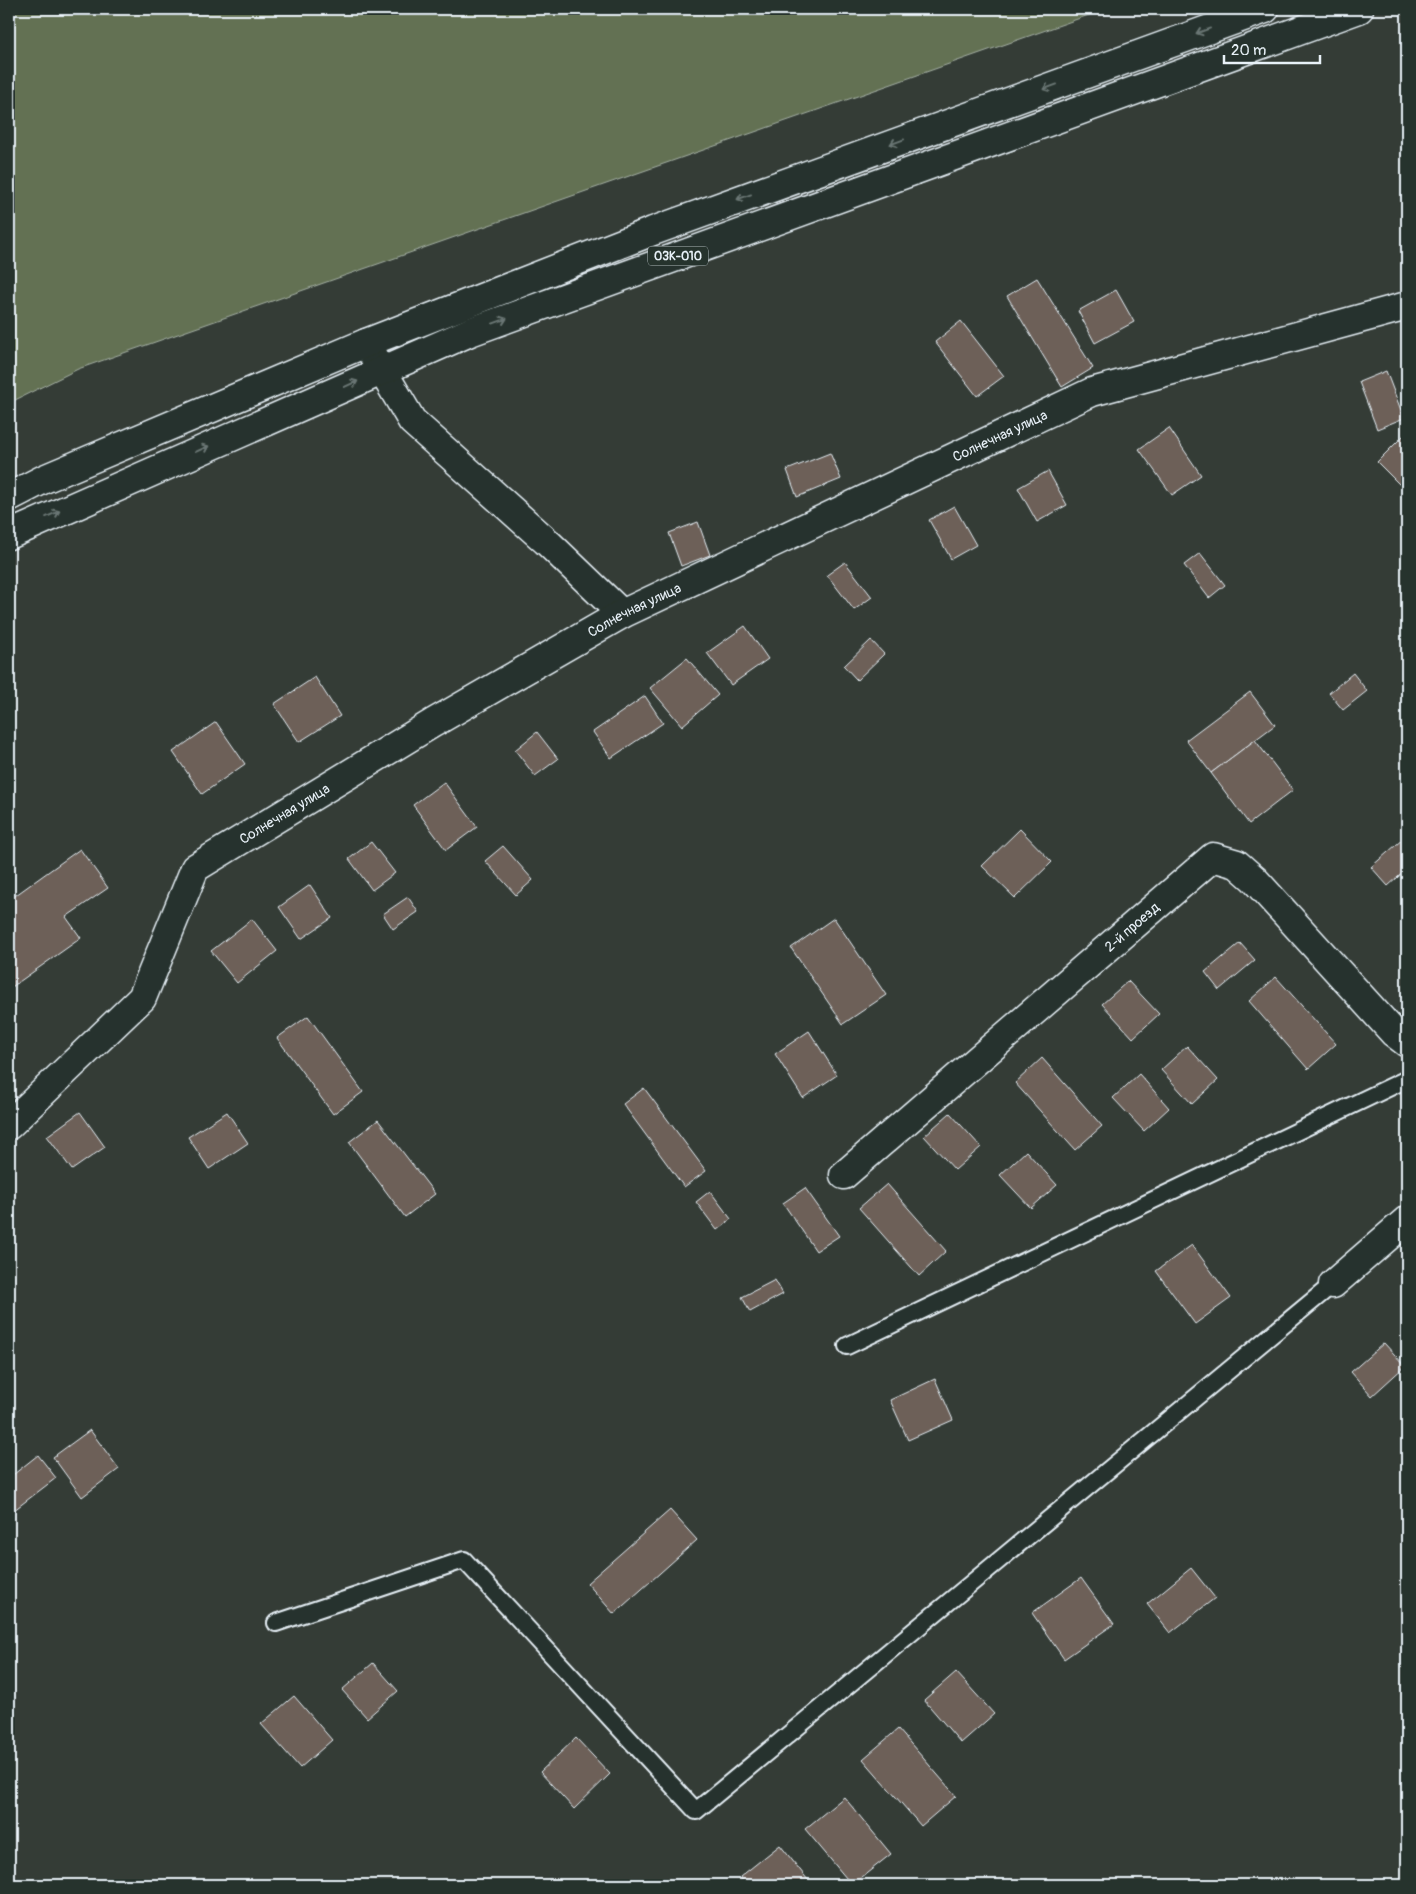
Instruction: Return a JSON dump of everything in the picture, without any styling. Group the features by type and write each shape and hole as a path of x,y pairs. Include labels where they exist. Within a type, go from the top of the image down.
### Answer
{"street":[{"path":"9,497 44,479 366,343 652,231 1265,9"},
{"name":"03К-010","path":"9,534 470,332 1359,9"},
{"name":"Солнечная улица","path":"9,1125 142,998 195,868 433,722 622,614 1092,392 1407,306"},
{"path":"366,343 412,422 546,542 622,614"},
{"name":"2-й проезд","path":"844,1176 1214,857 1237,864 1254,879 1407,1044"},
{"path":"1333,1284 1407,1220"}],"lane":[{"path":"848,1346 1407,1079"},
{"path":"276,1623 464,1560 696,1811 1333,1284"}],"green space":[{"path":"9,9 1106,9 78,369 9,403"}],"building":[{"path":"1037,278 1093,368 1062,387 1007,296"},
{"path":"1116,290 1134,322 1095,343 1078,311"},
{"path":"961,321 1004,376 977,396 935,342"},
{"path":"1386,371 1404,418 1377,429 1359,382"},
{"path":"1169,428 1201,475 1172,495 1139,449"},
{"path":"1406,433 1407,435 1407,492 1377,462"},
{"path":"830,453 841,479 797,497 787,470"},
{"path":"1048,471 1067,505 1037,522 1018,488"},
{"path":"954,506 976,545 951,559 929,520"},
{"path":"698,522 710,555 681,566 669,533"},
{"path":"1200,553 1225,585 1209,598 1184,565"},
{"path":"845,562 872,597 854,610 827,575"},
{"path":"745,626 768,659 731,685 707,653"},
{"path":"871,640 884,654 857,680 844,666"},
{"path":"687,658 718,695 682,726 650,688"},
{"path":"1353,673 1367,691 1343,710 1329,693"},
{"path":"315,677 340,716 299,742 274,704"},
{"path":"1250,692 1275,725 1211,773 1186,740"},
{"path":"645,696 663,723 611,758 593,732"},
{"path":"216,722 245,764 202,794 173,752"},
{"path":"537,732 558,759 535,776 515,750"},
{"path":"1255,740 1293,790 1249,824 1211,773"},
{"path":"444,782 477,827 446,850 413,805"},
{"path":"1020,829 1052,862 1015,898 982,866"},
{"path":"1404,838 1407,842 1407,869 1388,886 1371,867"},
{"path":"371,842 395,873 372,890 349,859"},
{"path":"503,846 533,880 516,895 485,861"},
{"path":"80,849 108,888 66,917 81,938 9,989 9,927 12,925 9,920 9,900"},
{"path":"310,885 332,918 301,939 279,907"},
{"path":"408,897 418,912 393,929 383,914"},
{"path":"834,918 886,995 843,1024 791,948"},
{"path":"252,919 277,951 237,983 211,951"},
{"path":"1240,943 1255,960 1219,990 1205,972"},
{"path":"1276,977 1336,1044 1308,1069 1249,1001"},
{"path":"1128,981 1159,1014 1133,1038 1102,1004"},
{"path":"308,1016 363,1092 333,1114 277,1038"},
{"path":"809,1031 837,1075 803,1098 775,1054"},
{"path":"1187,1046 1218,1080 1192,1104 1161,1070"},
{"path":"1042,1058 1102,1126 1075,1150 1015,1083"},
{"path":"1139,1074 1169,1108 1144,1131 1113,1098"},
{"path":"644,1088 706,1171 684,1187 623,1104"},
{"path":"80,1112 105,1147 72,1170 47,1136"},
{"path":"227,1112 248,1143 209,1169 188,1137"},
{"path":"950,1113 981,1147 955,1170 924,1136"},
{"path":"378,1120 435,1194 405,1217 349,1142"},
{"path":"1026,1151 1057,1185 1031,1208 1000,1175"},
{"path":"887,1184 946,1251 919,1276 859,1208"},
{"path":"805,1188 839,1236 816,1251 783,1203"},
{"path":"710,1191 731,1219 717,1230 696,1202"},
{"path":"1192,1245 1231,1298 1195,1324 1156,1271"},
{"path":"775,1280 783,1294 750,1312 742,1297"},
{"path":"1384,1343 1405,1366 1372,1396 1351,1372"},
{"path":"935,1379 953,1420 908,1440 890,1400"},
{"path":"90,1430 119,1469 82,1497 53,1457"},
{"path":"38,1455 56,1478 9,1514 9,1478"},
{"path":"670,1510 697,1540 614,1614 587,1583"},
{"path":"1191,1568 1215,1598 1170,1633 1147,1604"},
{"path":"1081,1578 1114,1624 1064,1659 1032,1613"},
{"path":"373,1663 398,1691 367,1718 342,1690"},
{"path":"956,1672 994,1714 961,1743 924,1700"},
{"path":"294,1696 332,1740 300,1768 261,1724"},
{"path":"898,1729 956,1796 921,1826 863,1759"},
{"path":"576,1738 610,1774 574,1809 540,1772"},
{"path":"844,1797 891,1854 852,1885 805,1829"},
{"path":"780,1845 812,1885 746,1885 740,1877"}]}
